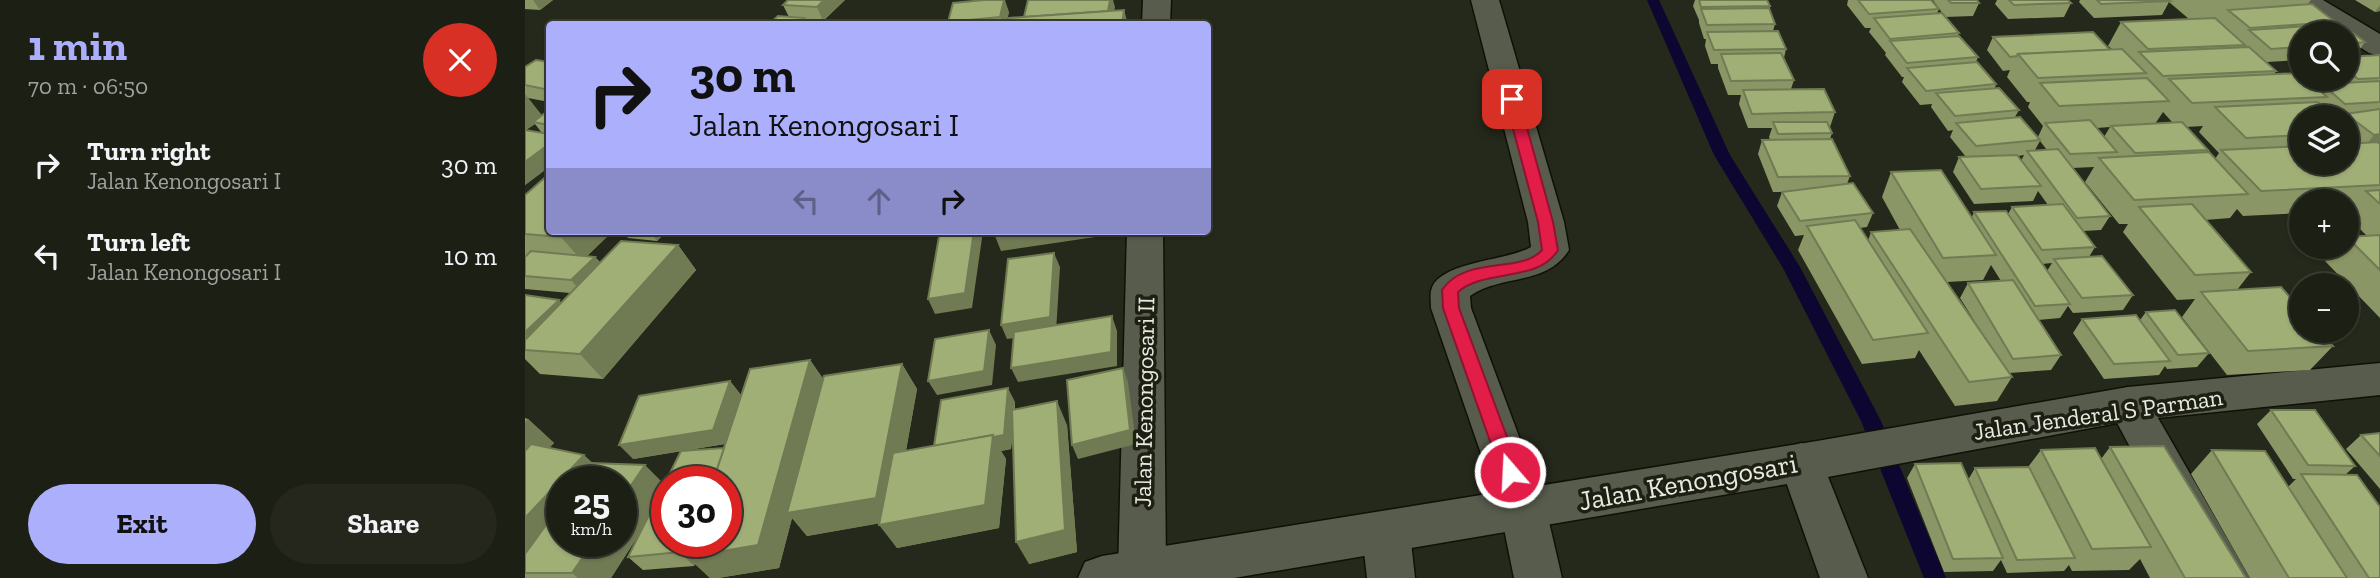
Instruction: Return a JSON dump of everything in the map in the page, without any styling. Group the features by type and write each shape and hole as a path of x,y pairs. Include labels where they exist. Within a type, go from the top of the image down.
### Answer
{"street":[{"path":"1156,21 1157,0"},
{"path":"1485,0 1546,222 1550,250 1545,257 1533,263 1476,274 1461,281 1450,290 1451,308 1523,509 1538,578"},
{"path":"2303,0 2337,21"},
{"path":"2359,24 2380,21"},
{"path":"2359,34 2380,47"},
{"name":"Jalan Kenongosari II","path":"1122,575 1145,235"},
{"name":"Jalan Jenderal S Parman","path":"1809,461 2128,404 2380,379"},
{"path":"2128,404 2226,578"},
{"path":"1809,461 1844,578"},
{"name":"Jalan Kenongosari","path":"1122,575 1388,555 1523,509 1809,461"}],"building":[{"path":"788,0 824,0 817,7 783,5"},
{"path":"1004,0 1000,17 948,21 953,3"},
{"path":"1028,0 1110,0 1108,11 1024,17"},
{"path":"1699,0 1767,0 1770,6 1701,7"},
{"path":"1858,0 1931,0 1939,9 1869,14"},
{"path":"1948,0 1977,0 1979,3 1951,3"},
{"path":"2009,0 2068,0 2071,3 2014,5"},
{"path":"2097,0 2168,0 2170,1 2101,4"},
{"path":"2312,4 2334,21 2289,21 2289,25 2250,28 2228,10"},
{"path":"1769,8 1775,24 1707,25 1701,9"},
{"path":"1124,10 1122,21 1008,21 1009,18"},
{"path":"1942,13 1959,33 1890,39 1874,18"},
{"path":"778,16 804,18 800,21 772,21"},
{"path":"2215,18 2245,45 2148,49 2121,22"},
{"path":"2289,27 2289,48 2271,49 2249,30"},
{"path":"1778,31 1786,49 1714,50 1707,32"},
{"path":"2093,32 2110,50 2018,54 2010,57 1993,37"},
{"path":"1959,36 1978,57 1907,63 1890,41"},
{"path":"2249,47 2276,71 2163,76 2139,52"},
{"path":"2122,49 2146,73 2038,78 2018,54"},
{"path":"1781,53 1794,80 1731,81 1721,54"},
{"path":"2380,55 2380,78 2359,79 2359,56"},
{"path":"536,60 546,62 546,89 525,85 525,67"},
{"path":"1977,62 1996,84 1926,91 1907,68"},
{"path":"2289,74 2289,91 2320,91 2327,97 2192,103 2169,79"},
{"path":"2147,78 2169,101 2059,106 2040,83"},
{"path":"2380,81 2380,102 2345,104 2330,91 2359,91 2359,82"},
{"path":"1999,88 2019,110 1955,116 1936,93"},
{"path":"1824,89 1835,112 1752,114 1743,90"},
{"path":"2318,102 2321,105 2289,105 2289,136 2246,138 2215,107"},
{"path":"2380,109 2380,134 2374,135 2359,124 2359,112"},
{"path":"546,112 546,124 533,122"},
{"path":"2020,117 2040,140 1976,146 1956,123"},
{"path":"2090,120 2117,152 2070,154 2045,123"},
{"path":"1773,122 1827,122 1832,133 1778,134"},
{"path":"2182,122 2208,150 2135,153 2111,126"},
{"path":"525,130 546,134 546,146 525,162"},
{"path":"1832,139 1850,176 1778,177 1762,140"},
{"path":"2359,143 2380,144 2380,185 2261,191 2221,150 2289,147 2289,175 2359,175"},
{"path":"2058,149 2110,216 2077,218 2027,151"},
{"path":"2209,152 2248,194 2134,200 2099,158"},
{"path":"2017,155 2041,186 1981,189 1959,157"},
{"path":"1941,170 1996,255 1943,258 1891,172"},
{"path":"546,177 546,235 563,235 561,237 525,234 525,195"},
{"path":"1853,183 1873,213 1800,221 1782,192"},
{"path":"2380,190 2380,204 2366,191"},
{"path":"2063,204 2095,247 2042,250 2012,207"},
{"path":"2192,204 2251,272 2195,275 2139,207"},
{"path":"2006,211 2070,304 2035,306 1974,212"},
{"path":"1855,220 1928,333 1873,340 1807,226"},
{"path":"1910,229 2012,377 1969,382 1871,232"},
{"path":"939,235 973,235 965,293 928,299"},
{"path":"2380,235 2380,270 2359,249 2359,236"},
{"path":"621,241 678,245 580,354 525,350 525,340"},
{"path":"531,251 595,257 571,280 525,276 525,257"},
{"path":"1054,253 1050,317 1001,325 1008,259"},
{"path":"2102,256 2133,295 2082,298 2054,259"},
{"path":"2013,280 2061,355 2013,359 1968,283"},
{"path":"2281,287 2289,296 2289,343 2330,343 2333,346 2248,351 2201,292"},
{"path":"525,295 559,300 525,332"},
{"path":"2175,310 2209,353 2178,355 2146,312"},
{"path":"2136,315 2170,361 2114,364 2082,319"},
{"path":"1112,316 1111,352 1011,368 1014,332"},
{"path":"989,330 984,371 928,381 935,339"},
{"path":"810,360 758,545 742,548 742,466 718,466 750,369"},
{"path":"902,364 876,498 787,513 824,376"},
{"path":"1123,368 1130,430 1072,445 1067,380"},
{"path":"730,381 713,430 619,445 639,396"},
{"path":"1008,388 1004,435 934,446 941,400"},
{"path":"1057,401 1065,530 1016,542 1012,410"},
{"path":"2271,410 2315,410 2355,466 2308,465"},
{"path":"2380,433 2380,456 2361,435"},
{"path":"993,435 985,505 879,525 893,453"},
{"path":"531,444 584,455 574,466 546,466 546,496 525,518 525,451"},
{"path":"2164,446 2246,578 2185,578 2110,447"},
{"path":"724,448 718,466 674,466 681,451"},
{"path":"2095,448 2151,547 2092,549 2041,450"},
{"path":"2212,450 2265,451 2347,578 2289,578"},
{"path":"591,463 645,465 637,477 637,466 589,466"},
{"path":"1961,463 2003,558 1953,559 1915,464"},
{"path":"2029,467 2075,558 2017,560 1975,468"},
{"path":"2301,474 2357,475 2380,507 2380,578 2369,578"},
{"path":"651,511 651,555 637,556 637,539"},
{"path":"546,525 546,557 583,557 572,573 525,573 525,554"}],"waterway":[{"path":"1653,0 1722,155 1791,267 1871,421 1935,578"}],"route":[{"path":"1510,472 1451,308 1450,290 1476,274 1533,263 1545,257 1550,250 1546,222 1512,99"}]}
